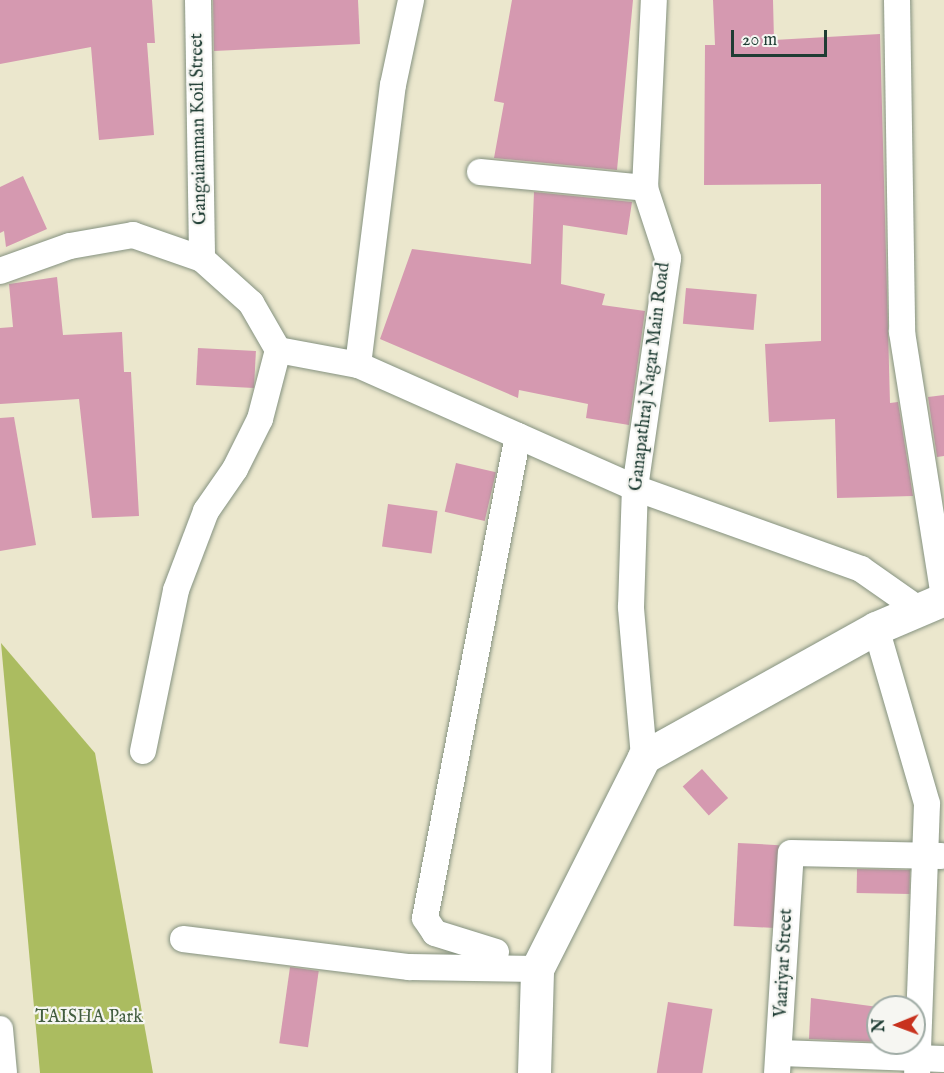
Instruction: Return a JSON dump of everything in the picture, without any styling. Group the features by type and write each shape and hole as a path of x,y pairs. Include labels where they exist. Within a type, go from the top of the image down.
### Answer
{"street":[{"name":"Gangaiamman Koil Street","path":"198,0 202,259"},
{"path":"358,365 393,85 411,0"},
{"name":"Ganapathraj Nagar Main Road","path":"644,757 631,607 635,488 668,258 645,188 654,0"},
{"path":"897,0 902,332 936,602"},
{"path":"480,172 645,188"},
{"path":"0,271 70,246 133,235 202,259 251,303 278,350 260,419 235,470 206,511 176,590 143,751"},
{"path":"278,350 358,365 635,488 861,569 936,602"},
{"path":"496,952 435,933 425,918 518,436"},
{"path":"534,1073 537,969 644,757 876,628 936,602"},
{"path":"876,628 936,804 935,855 918,1065"},
{"name":"Vaariyar Street","path":"778,1063 791,853 935,855"},
{"path":"183,939 409,967 537,969"},
{"path":"0,1029 4,1073"},
{"path":"778,1063 918,1065 944,1059"}],"green space":[{"name":"TAISHA Park","path":"1,643 95,753 153,1073 40,1073"}],"building":[{"path":"0,0 152,0 155,43 147,43 154,135 99,140 91,47 0,64"},
{"path":"213,0 358,0 360,44 214,51"},
{"path":"512,0 633,0 617,170 494,158 504,103 494,101"},
{"path":"713,0 773,0 774,40 880,34 890,403 898,402 913,496 837,498 835,419 769,422 765,344 821,341 821,184 704,185 705,45 715,45"},
{"path":"23,176 47,229 6,247 4,231 0,233 0,187"},
{"path":"534,192 632,202 627,235 563,225 561,284 605,294 602,305 645,311 629,425 586,418 588,404 519,390 518,398 380,339 412,249 531,264"},
{"path":"57,277 63,335 122,332 124,372 131,372 139,516 92,518 79,399 0,404 0,328 13,327 9,284"},
{"path":"686,288 757,294 754,330 683,324"},
{"path":"198,348 256,351 254,388 196,385"},
{"path":"944,395 944,456 937,457 928,397"},
{"path":"14,417 36,545 0,551 0,418"},
{"path":"456,463 496,472 485,521 445,512"},
{"path":"388,504 438,511 432,554 382,547"},
{"path":"702,769 728,798 709,815 683,786"},
{"path":"738,843 779,845 775,928 734,926"},
{"path":"857,869 910,870 910,894 857,893"},
{"path":"290,967 319,971 308,1047 279,1043"},
{"path":"811,998 866,1005 866,1041 809,1039"},
{"path":"668,1002 712,1009 702,1073 657,1073"}]}
